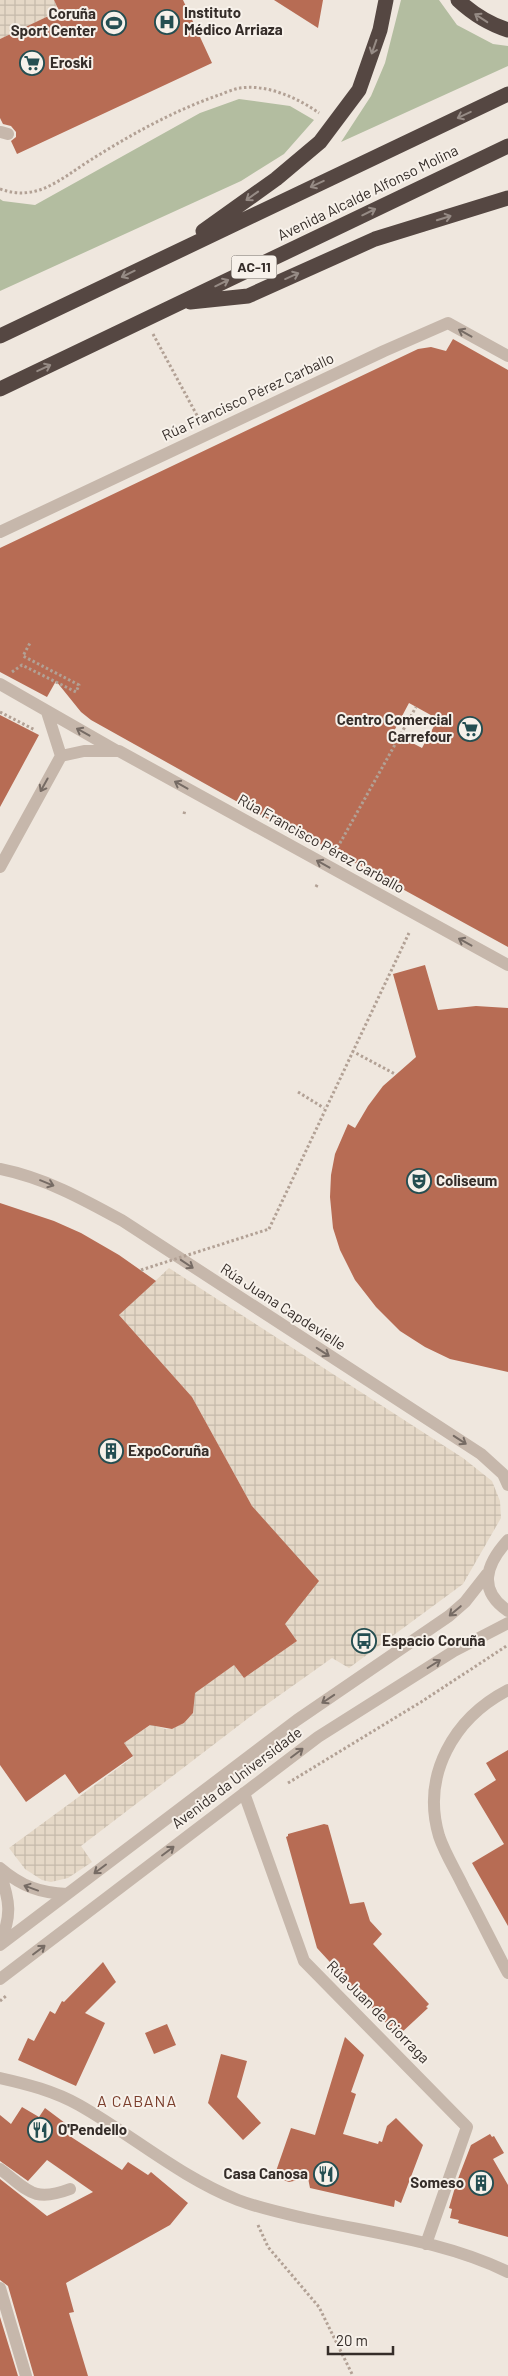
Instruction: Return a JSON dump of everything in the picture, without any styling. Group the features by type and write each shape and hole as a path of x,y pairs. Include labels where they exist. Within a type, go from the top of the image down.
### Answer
{"highway":[{"path":"172,253 276,178 320,142 359,90 380,30 386,0"},
{"path":"458,0 492,25 508,30"},
{"name":"Avenida Alcalde Alfonso Molina","path":"0,336 508,94"},
{"name":"Avenida Alcalde Alfonso Molina","path":"0,389 508,146"},
{"path":"178,303 248,296 375,239 508,198"}],"street":[{"name":"Rúa Francisco Pérez Carballo","path":"0,532 384,351 448,323 508,356"},
{"name":"Rúa Francisco Pérez Carballo","path":"0,684 47,712 508,966"},
{"path":"0,866 61,756 47,712"},
{"path":"61,756 84,752 119,751"},
{"name":"Rúa Juana Capdevielle","path":"0,1167 26,1174 74,1194 123,1221 481,1454 503,1474 508,1485"},
{"name":"Avenida da Universidade","path":"0,1944 297,1720 449,1616 465,1602 488,1574 495,1556 508,1540"},
{"path":"488,1574 490,1591 497,1604 508,1611"},
{"name":"Avenida da Universidade","path":"0,1979 318,1737 454,1651 508,1623"},
{"path":"508,1690 492,1698 471,1716 450,1740 438,1773 434,1806 440,1836 508,1973"},
{"name":"Rúa Juan de Ciorraga","path":"244,1793 304,1961 467,2127 426,2244"},
{"path":"0,1868 23,1885 34,1890 67,1894"},
{"path":"0,1873 7,1892 9,1918 0,1944"},
{"path":"0,2078 39,2088 78,2104 182,2171 248,2204 426,2244 475,2259 508,2272"},
{"path":"0,2169 33,2194 52,2196 70,2189"},
{"path":"0,2288 26,2376"}],"path":[{"path":"0,188 16,194 35,193 128,136 200,102 240,88 266,89 302,101 319,113"},
{"path":"145,320 192,408"},
{"path":"22,664 76,692 79,685 23,656 30,643"},
{"path":"334,855 416,707"},
{"path":"0,712 56,742"},
{"path":"141,1270 269,1229 324,1108 409,933"},
{"path":"352,1051 395,1074"},
{"path":"298,1092 324,1108"},
{"path":"248,2204 268,2247 319,2307 353,2376"}],"green space":[{"path":"401,0 439,0 457,25 493,44 508,46 508,66 341,142 371,96 385,63"},
{"path":"239,99 290,106 314,120 284,154 241,181 0,291 0,199 35,205 200,113"}],"shaded area":[{"path":"0,0 54,0 59,11 0,39"},
{"path":"169,1268 463,1458 492,1481 500,1501 501,1518 463,1584 349,1668 332,1658 263,1707 81,1846 92,1862 68,1878 51,1882 42,1880 25,1869 9,1848 133,1757 124,1743 152,1724 165,1729 172,1729 184,1723 193,1713 194,1693 234,1665 244,1678 297,1641 285,1624 252,1506 192,1397 119,1315"}],"building":[{"path":"54,0 183,0 212,63 17,154 11,141 16,137 16,132 11,126 3,124 0,118 0,39 59,11"},
{"path":"274,0 323,0 318,28"},
{"path":"453,339 508,370 508,947 315,841 313,844 91,720 81,712 56,681 47,697 0,672 0,548 418,349 431,347 446,351","holes":["409,703 438,719 422,748 393,733"]},
{"path":"0,715 39,735 0,807"},
{"name":"Coliseum","path":"425,965 438,1010 476,1006 508,1008 508,1372 450,1359 425,1347 400,1331 376,1307 355,1280 340,1250 333,1228 330,1197 331,1175 335,1154 348,1124 355,1128 383,1086 416,1057 393,974"},
{"name":"ExpoCoruña","path":"0,1203 54,1221 81,1233 119,1255 156,1281 119,1315 192,1397 252,1506 319,1581 285,1624 297,1641 244,1678 234,1665 195,1693 193,1713 184,1723 172,1729 150,1725 124,1743 133,1756 79,1794 65,1774 26,1802 0,1765"},
{"path":"508,1750 508,1926 472,1863 504,1844 474,1794 496,1780 486,1763"},
{"path":"324,1824 328,1825 350,1904 364,1902 370,1921 382,1934 373,1944 429,2004 426,2007 428,2008 400,2034 399,2032 396,2034 317,1948 286,1837 288,1834"},
{"path":"103,1962 116,1982 85,2013 105,2023 76,2086 18,2060 28,2038 34,2041 50,2011 55,2014 62,2001 64,2002"},
{"path":"167,2024 176,2045 154,2054 145,2033"},
{"path":"345,2037 364,2055 351,2092 356,2094 343,2134 378,2144 379,2141 382,2142 387,2126 396,2118 423,2145 401,2203 395,2200 394,2207 310,2188 308,2178 289,2182 274,2177 291,2128 315,2135"},
{"path":"221,2054 247,2061 237,2097 261,2123 243,2140 208,2103"},
{"path":"22,2107 39,2117 45,2108 69,2126 65,2133 122,2170 128,2162 148,2175 151,2172 188,2203 170,2225 66,2283 74,2312 69,2313 88,2376 34,2376 8,2286 0,2280 0,2179 47,2216 93,2192 47,2160 28,2181 0,2161 0,2115 11,2124"},
{"name":"Someso","path":"490,2134 492,2137 494,2136 504,2153 493,2159 508,2185 508,2237 458,2223 459,2220 450,2218 452,2209 449,2208 471,2145"},
{"path":"0,2317 18,2376 0,2376"}],"place":[{"name":"Instituto Médico Arriaza","path":"167,22"},
{"name":"Coruña Sport Center","path":"114,23"},
{"name":"Eroski","path":"32,63"},
{"name":"Centro Comercial Carrefour","path":"470,729"},
{"name":"Coliseum","path":"419,1181"},
{"name":"ExpoCoruña","path":"111,1451"},
{"name":"Espacio Coruña","path":"364,1641"},
{"name":"O'Pendello","path":"40,2130"},
{"name":"Casa Canosa","path":"326,2174"},
{"name":"Someso","path":"481,2183"}],"district":[{"name":"A CABANA","path":"137,2101"}]}
